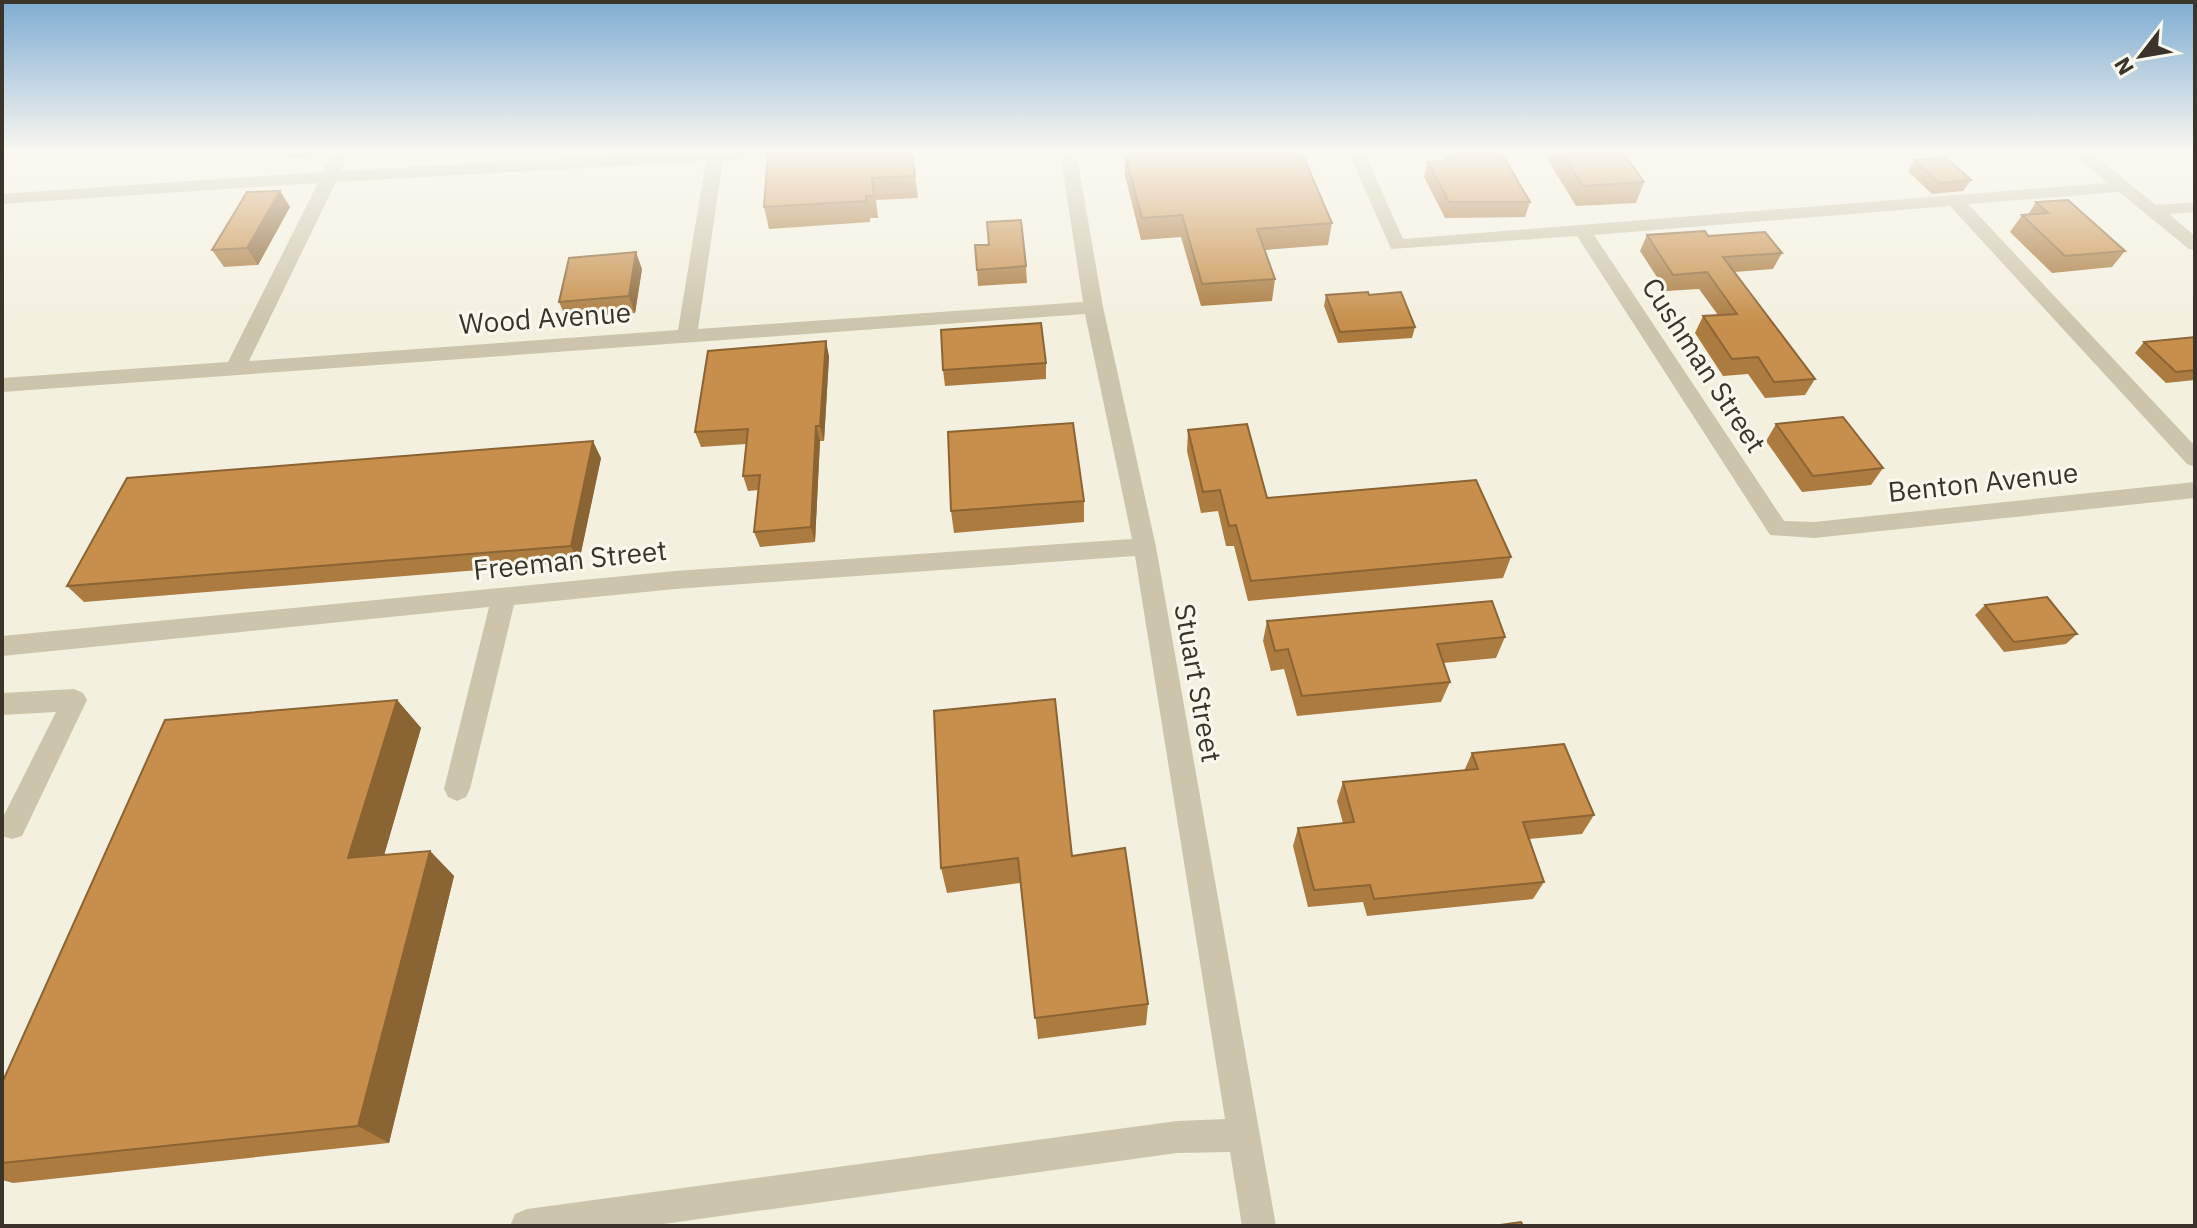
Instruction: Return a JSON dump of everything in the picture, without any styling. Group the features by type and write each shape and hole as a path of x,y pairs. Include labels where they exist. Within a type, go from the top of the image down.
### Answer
{"street":[{"path":"235,369 313,208"},
{"path":"687,335 707,208"},
{"name":"Stuart Street","path":"1077,208 1093,307 1145,547 1259,1226"},
{"path":"1381,208 1397,245 1875,208"},
{"path":"1962,208 2195,459"},
{"path":"2152,208 2195,245"},
{"path":"2155,210 2178,208"},
{"name":"Cushman Street","path":"1583,231 1778,529"},
{"name":"Wood Avenue","path":"2,385 1093,307"},
{"name":"Benton Avenue","path":"1778,529 1814,530 2195,490"},
{"name":"Freeman Street","path":"2,646 675,580 1145,547"},
{"path":"457,789 504,597"},
{"path":"2,704 74,700 12,827"},
{"path":"527,1226 1177,1137 1244,1135"}],"building":[{"path":"237,208 270,208 247,248 212,250"},
{"path":"1139,208 1326,208 1332,223 1257,229 1275,279 1202,284 1182,215 1142,218"},
{"path":"2043,208 2077,208 2125,251 2065,256 2022,215 2048,213"},
{"path":"1021,220 1026,266 977,270 975,245 989,245 987,222"},
{"path":"1705,231 1708,236 1765,232 1782,253 1723,257 1815,379 1774,382 1758,357 1732,359 1703,316 1737,314 1707,272 1673,275 1647,235"},
{"path":"636,252 629,296 559,302 569,258"},
{"path":"1368,292 1369,295 1401,292 1415,327 1340,332 1326,295"},
{"path":"1041,323 1046,363 943,370 941,330"},
{"path":"2195,337 2195,370 2176,372 2144,342"},
{"path":"826,341 820,426 816,426 811,527 754,532 760,475 743,476 748,429 695,432 708,351"},
{"path":"1843,417 1883,468 1813,476 1776,424"},
{"path":"1073,423 1084,501 951,511 948,432"},
{"path":"1247,424 1267,498 1476,480 1511,557 1251,581 1236,525 1229,526 1220,490 1203,492 1188,430"},
{"path":"593,441 571,546 67,586 127,478"},
{"path":"2047,597 2077,634 2014,642 1985,605"},
{"path":"1492,601 1505,637 1437,644 1450,682 1302,696 1288,649 1275,651 1267,621"},
{"path":"1055,699 1072,856 1125,848 1148,1004 1035,1018 1018,858 941,868 934,711"},
{"path":"397,700 348,858 430,851 358,1126 2,1163 2,1083 165,720"},
{"path":"1564,744 1594,815 1523,822 1544,882 1374,899 1370,885 1314,890 1298,828 1354,822 1343,782 1478,769 1472,753"},
{"path":"1521,1222 1523,1226 1493,1226"}]}
